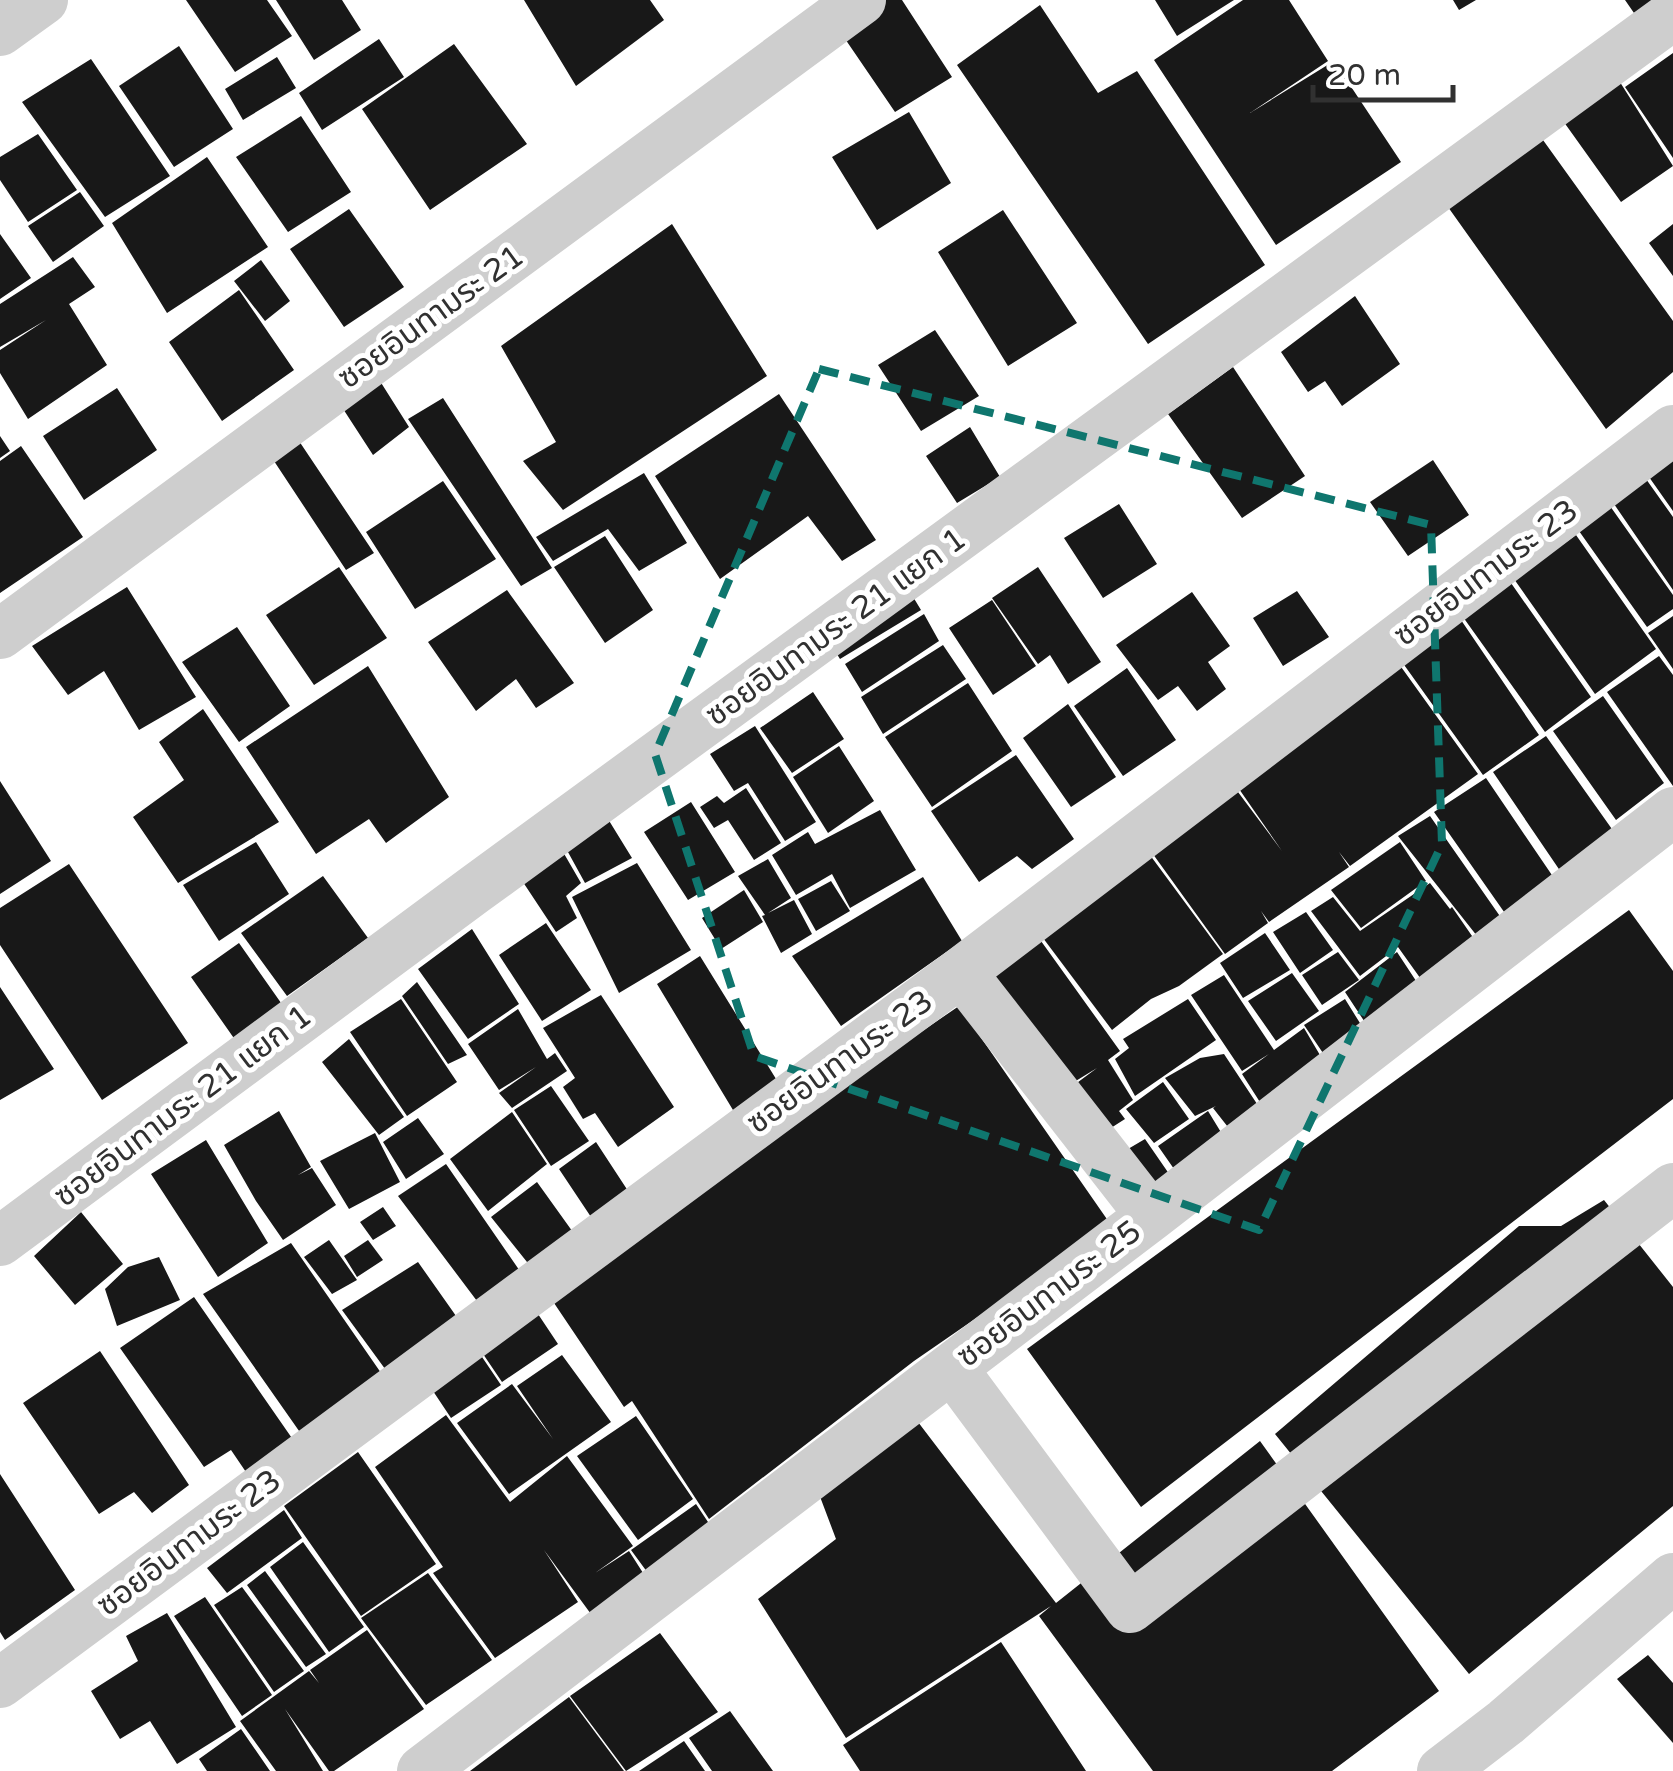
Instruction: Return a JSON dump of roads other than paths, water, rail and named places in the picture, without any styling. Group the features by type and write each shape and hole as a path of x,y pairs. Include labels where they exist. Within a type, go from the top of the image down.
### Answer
{"street":[{"path":"0,31 42,0"},
{"name":"ซอยอินทามระ 21","path":"0,634 861,0"},
{"name":"ซอยอินทามระ 21 แยก 1","path":"0,1241 1673,15"},
{"name":"ซอยอินทามระ 23","path":"0,1683 962,972 1673,430"},
{"name":"ซอยอินทามระ 25","path":"422,1771 1667,828"},
{"path":"962,972 1151,1216"},
{"path":"952,1368 1130,1608 1673,1188"},
{"path":"1442,1771 1506,1722 1673,1578"}]}
